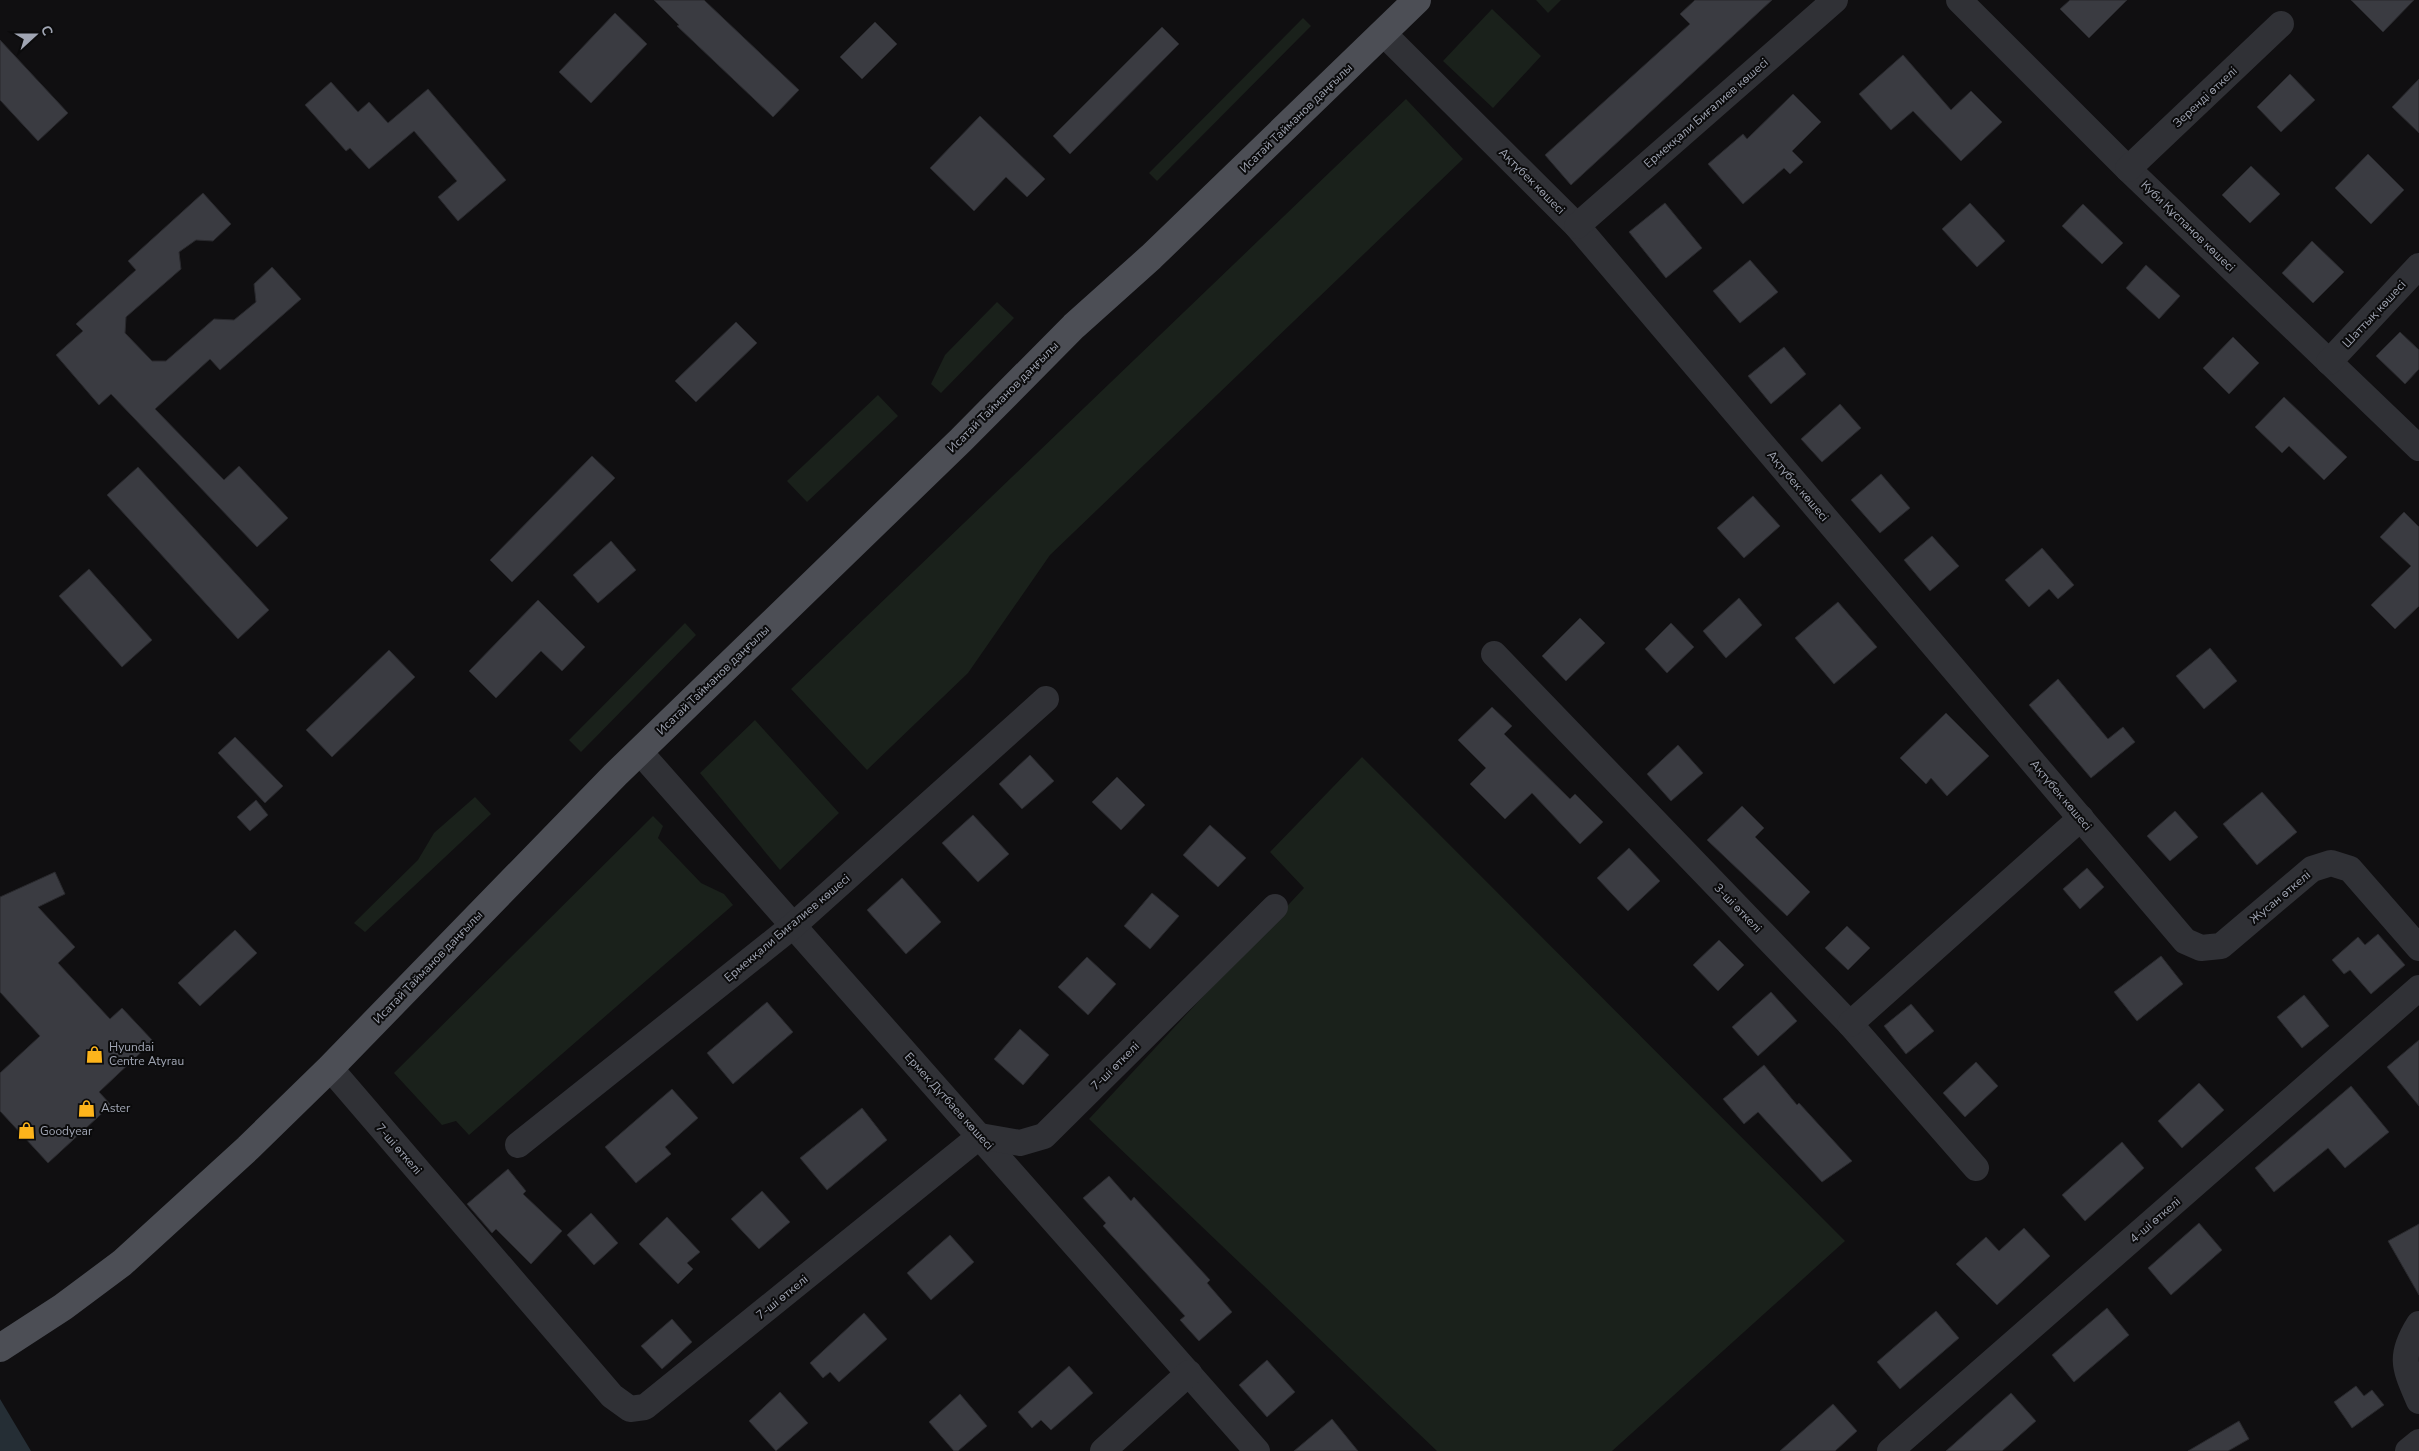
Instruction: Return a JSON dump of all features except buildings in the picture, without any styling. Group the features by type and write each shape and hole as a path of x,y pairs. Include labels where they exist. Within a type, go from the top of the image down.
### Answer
{"main road":[{"name":"Исатай Тайманов даңғылы","path":"2,1347 63,1307 122,1263 248,1148 330,1068 639,751 961,440 1074,326 1151,257 1417,0"}],"street":[{"name":"Ермекқали Биғалиев көшесі","path":"1577,226 1835,0"},
{"name":"Куби Құспанов көшесi","path":"1970,4 2128,169 2419,448"},
{"name":"Зеренді өткелі","path":"2128,169 2281,24"},
{"name":"Ақтүбек көшесi","path":"1383,33 1577,226 2185,942 2201,948"},
{"name":"Шаттық көшесі","path":"2329,362 2419,266"},
{"name":"3-шi өткелi","path":"1494,654 1850,1024 1976,1168"},
{"name":"Ермекқали Биғалиев көшесі","path":"518,1145 794,925 1046,698"},
{"name":"Ермек Дүтбаев көшесi","path":"639,751 1258,1451"},
{"path":"1850,1024 2081,818"},
{"name":"Жусан өткелі","path":"2201,948 2221,946 2312,869 2331,863 2350,869 2419,948"},
{"name":"7-шi өткелi","path":"330,1068 612,1396 630,1410 645,1407 980,1136 1020,1143 1044,1136 1275,907"},
{"name":"4-шi өткелi","path":"1890,1451 2419,988"},
{"path":"2419,1324 2409,1340 2405,1367 2419,1401"},
{"path":"1103,1451 1189,1373"},
{"path":"2408,1451 2419,1442"}],"shaded area":[{"path":"1536,0 1561,0 1548,13"},
{"path":"1492,9 1541,56 1493,108 1443,61"},
{"path":"1303,18 1311,26 1157,181 1149,173"},
{"path":"1406,99 1463,159 1050,555 968,673 867,770 791,689"},
{"path":"997,302 1014,318 941,393 931,384 945,355"},
{"path":"878,395 898,416 807,502 787,481"},
{"path":"685,623 696,635 581,752 569,740"},
{"path":"755,720 839,813 780,870 700,773"},
{"path":"1362,757 1845,1241 1612,1451 1437,1451 1089,1119 1304,888 1270,852"},
{"path":"475,797 491,814 365,932 354,923 418,860 434,833"},
{"path":"653,816 663,826 658,838 701,883 724,894 733,905 469,1135 456,1121 442,1125 394,1073"},
{"path":"0,1399 31,1451 0,1451"}],"place":[{"name":"Hyundai Centre Atyrau","path":"95,1054"},
{"name":"Aster","path":"87,1108"},
{"name":"Goodyear","path":"26,1131"}]}
